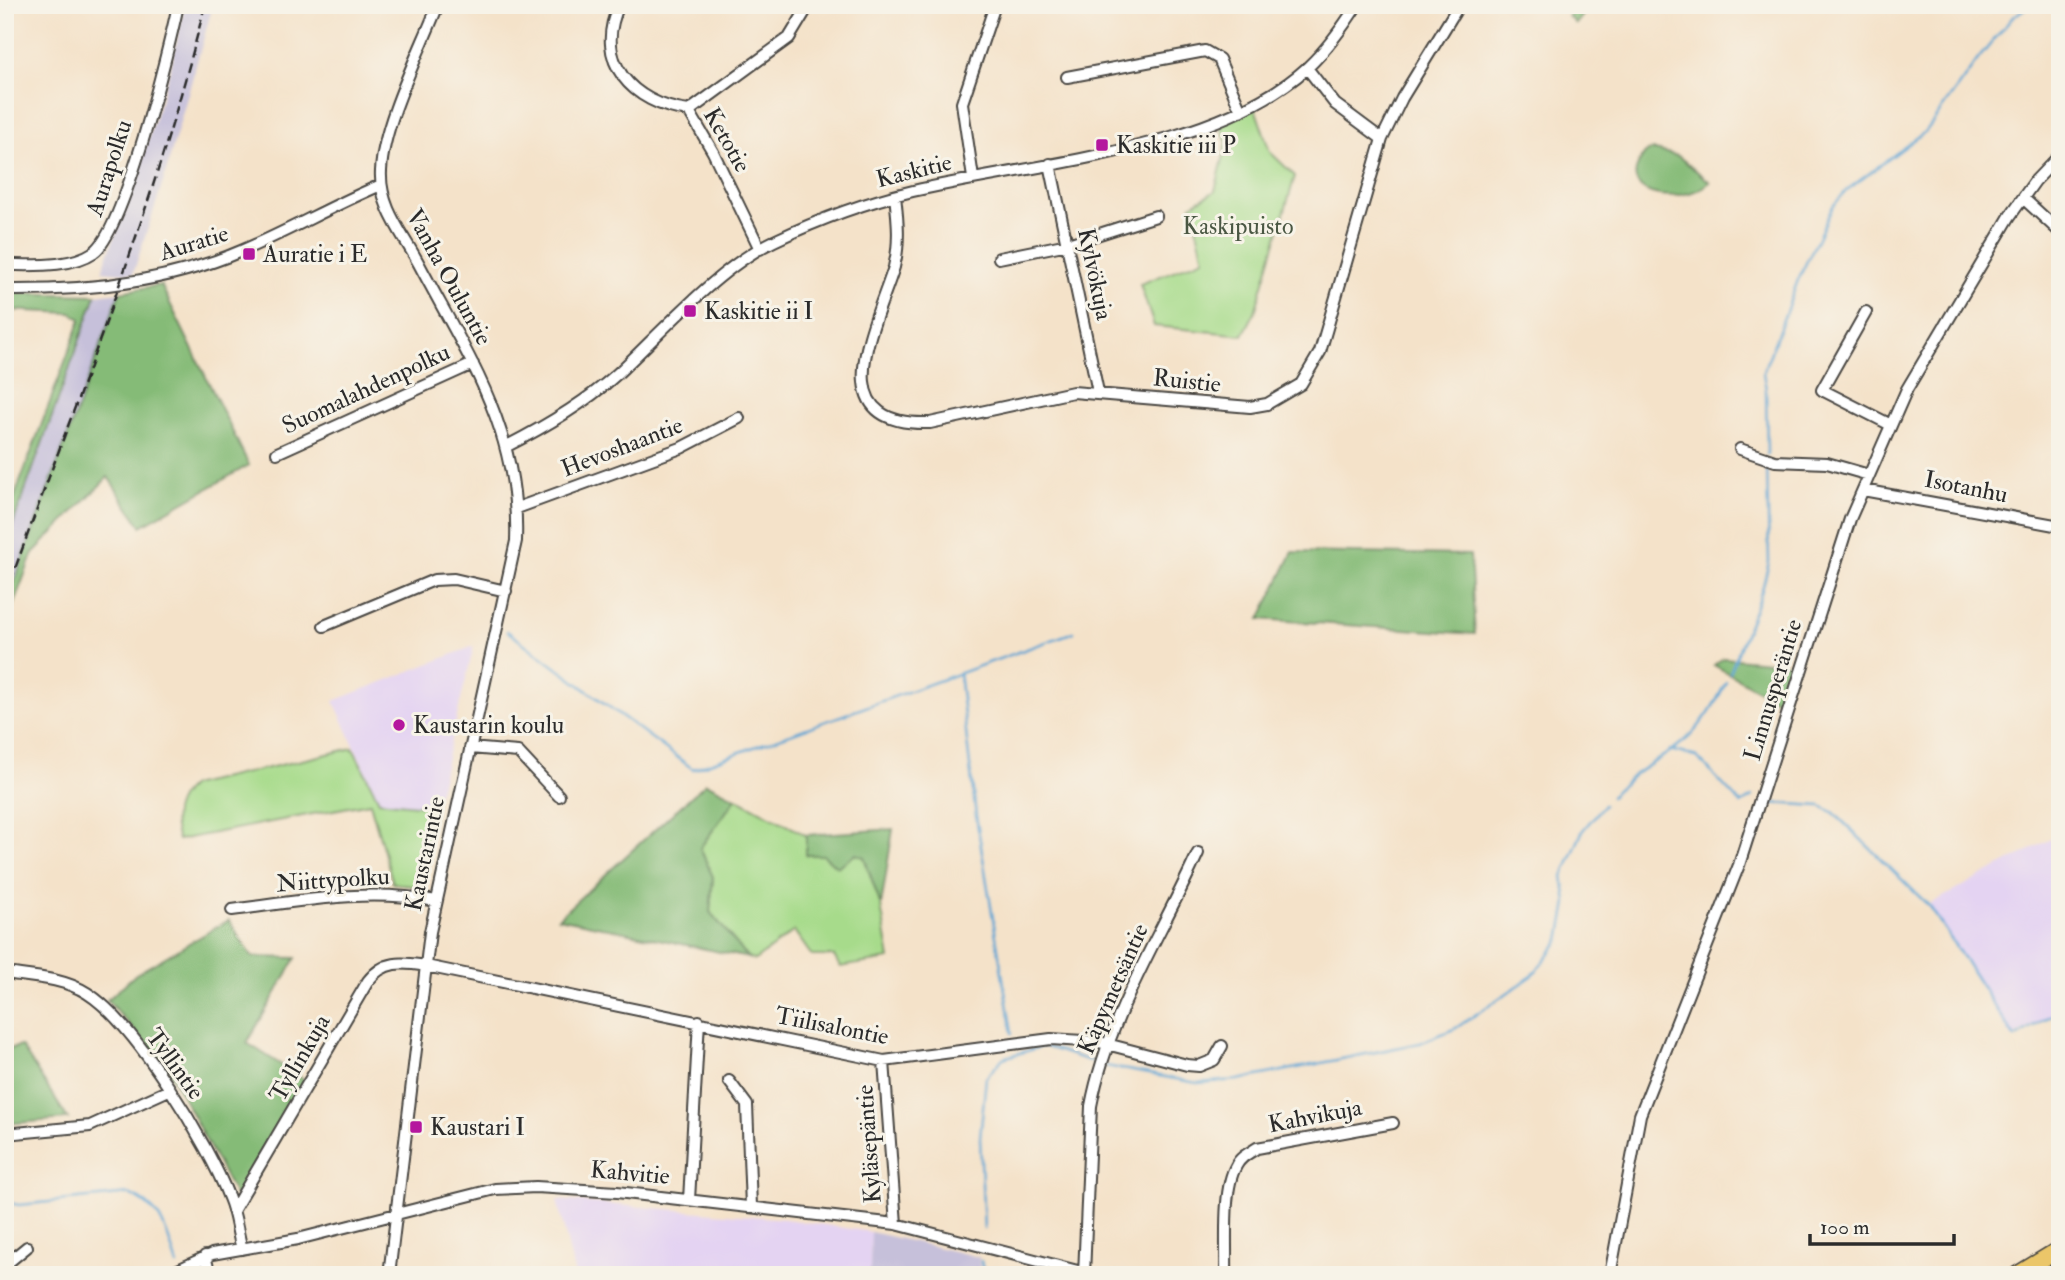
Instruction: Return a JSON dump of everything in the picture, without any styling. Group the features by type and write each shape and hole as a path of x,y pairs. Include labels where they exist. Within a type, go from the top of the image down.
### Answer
{"highway":[{"path":"2017,1275 2060,1250"}],"street":[{"name":"Aurapolku","path":"5,265 78,259 103,244 125,194 178,5"},
{"name":"Vanha Ouluntie","path":"438,5 387,135 381,185 394,224 493,404 506,446"},
{"name":"Ketotie","path":"619,5 608,38 610,54 618,70 629,85 643,95 670,107 689,111 713,152 761,249"},
{"path":"689,111 789,38 809,5"},
{"path":"973,178 962,103 995,5"},
{"name":"Kaskitie","path":"506,446 587,398 708,287 761,249 797,231 895,196 1050,164 1212,125 1241,111 1307,68 1341,30 1357,5"},
{"name":"Ruistie","path":"895,196 898,249 863,356 865,386 877,406 900,421 930,423 1055,395 1098,392 1250,407 1267,404 1301,384 1320,352 1382,139 1402,98 1458,5"},
{"path":"1067,77 1205,51 1219,59 1241,111"},
{"path":"1307,68 1335,104 1382,139"},
{"name":"Linnusperäntie","path":"1610,1275 1640,1115 1739,865 1850,519 1907,389 1981,262 2023,198 2060,155"},
{"name":"Kylvökuja","path":"1050,164 1098,392"},
{"name":"Auratie","path":"5,290 96,288 185,270 239,252 381,185"},
{"path":"2023,198 2060,232"},
{"path":"999,258 1068,244 1156,216"},
{"path":"1866,312 1822,390 1891,425"},
{"name":"Suomalahdenpolku","path":"277,453 473,364"},
{"name":"Hevoshaantie","path":"517,508 681,448 739,418"},
{"name":"Kaustarintie","path":"389,1275 394,1214 436,901 516,541 517,508 506,446"},
{"path":"1740,449 1775,461 1827,463 1869,475"},
{"name":"Isotanhu","path":"1863,490 2060,526"},
{"path":"324,626 434,580 463,580 506,592"},
{"path":"470,748 518,752 559,796"},
{"name":"Käpymetsäntie","path":"1087,1274 1091,1106 1096,1080 1109,1044 1198,853"},
{"name":"Niittypolku","path":"232,910 350,895 394,895 436,901"},
{"name":"Tyllinkuja","path":"233,1211 375,971 390,963 426,966"},
{"name":"Tiilisalontie","path":"426,966 884,1061 1036,1040 1078,1040 1109,1044 1173,1062 1199,1066 1214,1060 1222,1046"},
{"name":"Tyllintie","path":"5,973 69,984 88,993 105,1008 149,1060 217,1169 233,1211 242,1249"},
{"path":"689,1199 699,1021"},
{"name":"Kyläsepäntie","path":"884,1061 896,1224"},
{"path":"729,1081 747,1105 751,1206"},
{"path":"5,1134 90,1126 169,1090"},
{"name":"Kahvikuja","path":"1226,1275 1231,1177 1238,1161 1256,1148 1393,1123"},
{"name":"Kahvitie","path":"168,1274 205,1256 394,1214 428,1203 509,1188 617,1192 896,1224 1087,1274"},
{"path":"5,1265 27,1247"},
{"path":"205,1256 210,1275"}],"shaded area":[{"path":"185,5 213,5 164,179 133,274 102,271 136,178 171,66"},
{"path":"120,292 5,608 5,546 96,295"},
{"name":"Kaustarin koulu","path":"474,646 435,807 379,801 334,701"},
{"path":"2060,834 2060,1010 2012,1037 1928,905"},
{"path":"557,1200 785,1219 871,1232 870,1275 575,1275"},
{"path":"871,1232 979,1257 980,1275 870,1275"}],"green space":[{"path":"1574,5 1591,5 1576,24 1568,16"},
{"name":"Kaskipuisto","path":"1254,105 1270,152 1295,176 1255,312 1243,335 1154,326 1140,284 1204,259 1191,205 1215,191 1227,143 1219,121"},
{"path":"1655,150 1678,156 1710,182 1682,195 1653,194 1642,188 1636,179 1637,167 1647,151"},
{"path":"161,285 249,465 141,526 108,477 33,553 5,627 5,608 120,292"},
{"path":"5,293 96,295 5,546 5,522 81,319 71,313 5,310"},
{"path":"1293,552 1470,555 1475,634 1260,619"},
{"path":"1723,658 1792,664 1783,704 1714,665"},
{"path":"353,748 379,801 435,807 417,887 393,883 370,803 178,840 175,811 180,798 191,786"},
{"path":"706,783 736,798 700,848 713,877 710,912 748,958 558,918"},
{"path":"736,798 806,835 806,855 857,854 864,857 881,906 890,959 840,967 834,956 812,956 794,931 755,960 748,958 710,912 713,878 700,848"},
{"path":"893,829 881,906 864,857 856,854 837,867 823,855 806,855 806,835"},
{"path":"229,920 252,957 296,958 247,1043 305,1080 236,1197 167,1067 107,1000 136,974"},
{"path":"21,1046 68,1119 5,1124 5,1050"}],"waterway":[{"path":"1767,454 1766,389 1763,373 1798,280 1833,206 1847,190 1926,131 1979,58 2012,18 2029,5"},
{"path":"1730,673 1762,590 1769,562 1767,464"},
{"path":"507,631 693,769 1074,632"},
{"path":"959,673 976,816 1012,1033"},
{"path":"1611,797 1638,772 1689,737 1710,711 1726,682"},
{"path":"1670,750 1697,757 1741,804 1752,797"},
{"path":"1770,803 1821,806 1833,812 1930,907 2015,1038 2060,1010"},
{"path":"1106,1066 1197,1083 1238,1080 1420,1043 1456,1028 1532,976 1560,940 1567,903 1563,876 1583,830 1604,805"},
{"path":"984,1229 980,1138 986,1078 1003,1058 1044,1046 1099,1064"},
{"path":"5,1202 19,1205 129,1194 157,1214 177,1265"},
{"path":"981,1261 984,1275"}],"railway":[{"path":"5,596 138,229 163,155 205,5"}],"place":[{"name":"Kaskitie iii P","path":"1102,145"},
{"name":"Auratie i E","path":"249,254"},
{"name":"Kaskitie ii I","path":"690,311"},
{"name":"Kaustarin koulu","path":"399,725"},
{"name":"Kaustari I","path":"416,1127"}]}
